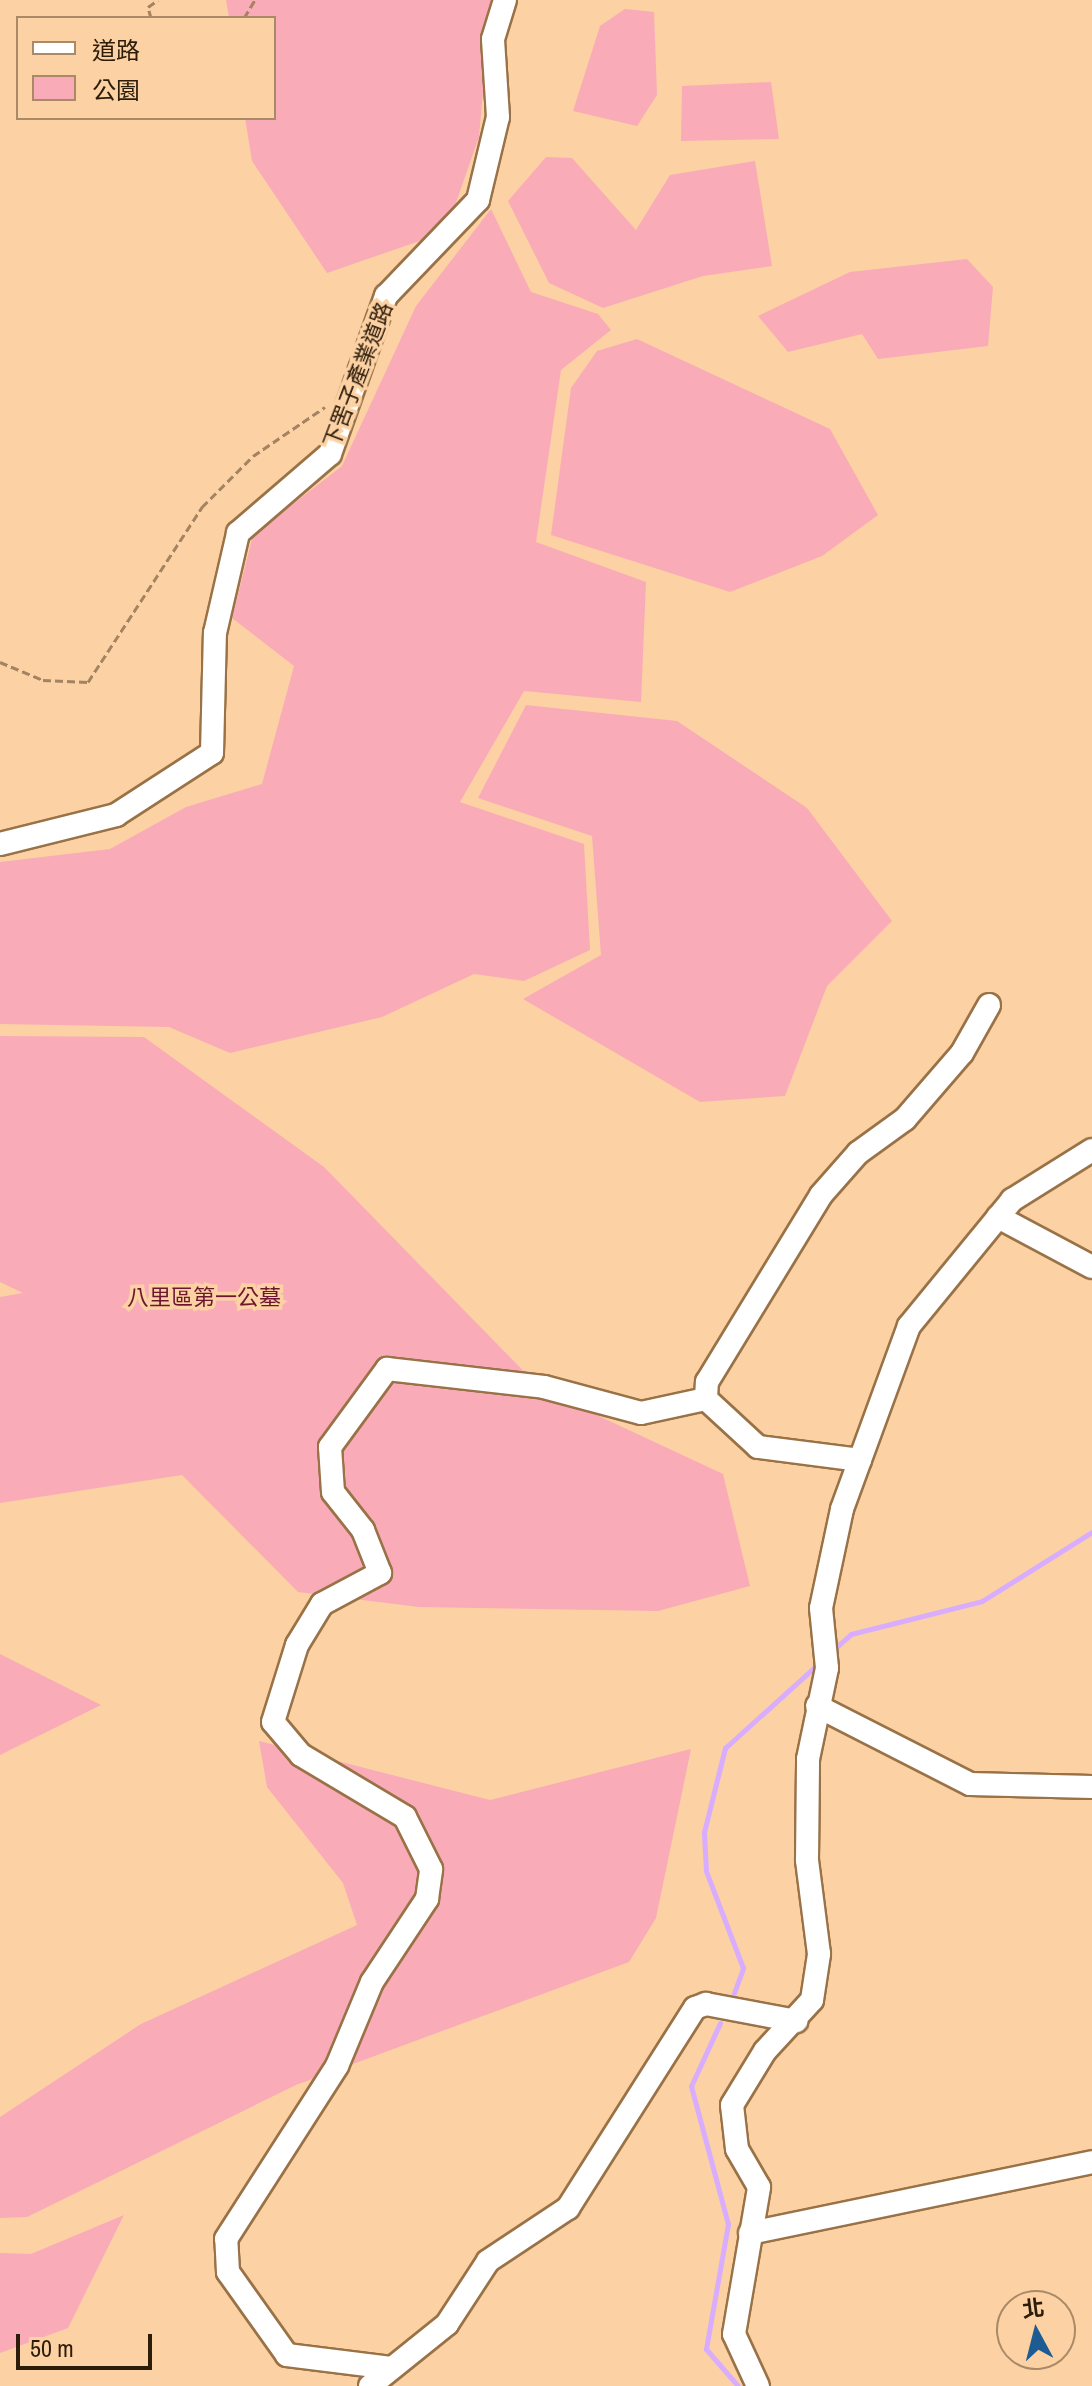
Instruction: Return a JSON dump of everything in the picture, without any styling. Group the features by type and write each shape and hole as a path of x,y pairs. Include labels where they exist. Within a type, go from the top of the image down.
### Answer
{"street":[{"name":"下罟子產業道路","path":"0,844 116,815 212,753 215,633 238,533 330,454 386,296 478,200 498,117 493,39 505,0"},
{"path":"706,1399 707,1382 821,1195 858,1153 905,1119 962,1053 989,1005"},
{"path":"758,2386 734,2334 759,2187 737,2149 732,2105 765,2051 796,2021 812,2000 819,1954 806,1806 817,1706 827,1668 821,1608 860,1460 909,1326 1012,1200 1092,1150"},
{"path":"998,1217 1092,1267"},
{"path":"391,2368 287,2355 228,2272 226,2239 337,2066 372,1982 427,1899 431,1869 405,1817 301,1755 273,1722 297,1645 322,1604 380,1573 363,1530 333,1492 330,1447 387,1369 544,1387 641,1413 706,1399"},
{"path":"706,1399 758,1447 860,1460"},
{"path":"817,1706 970,1784 1092,1787"},
{"path":"370,2386 447,2324 488,2261 568,2208 695,2008 706,2004 796,2021"},
{"path":"750,2233 1092,2162"}],"path":[{"path":"150,16 148,7 158,0"},
{"path":"0,662 43,680 88,682 202,507 253,456 353,387"}],"green space":[{"path":"226,0 491,0 479,137 451,217 431,237 327,273 252,161 245,120 276,120 276,16 229,16"},
{"path":"625,9 654,12 657,95 637,126 573,111 600,26"},
{"path":"771,82 779,139 681,141 682,86"},
{"path":"546,157 572,158 636,230 670,175 755,161 772,266 703,276 603,308 549,283 508,201"},
{"path":"491,209 531,292 598,314 611,330 561,370 536,542 646,582 641,702 524,691 460,802 584,844 590,950 524,981 474,974 382,1017 230,1053 169,1027 0,1024 0,862 110,849 186,807 262,784 294,666 232,618 253,535 342,466 416,306"},
{"path":"967,259 993,287 988,346 878,359 862,334 788,352 758,316 850,272"},
{"path":"637,339 830,429 878,515 822,556 730,592 551,535 571,388 597,351"},
{"path":"526,705 677,721 807,808 892,921 827,986 785,1096 700,1102 523,999 601,955 592,836 478,798"},
{"name":"八里區第一公墓","path":"0,1036 144,1037 324,1167 541,1389 723,1474 750,1586 658,1611 419,1607 298,1592 182,1475 0,1503 0,1297 23,1293 0,1282"},
{"path":"0,1654 101,1705 0,1755"},
{"path":"259,1741 490,1800 691,1749 656,1918 629,1962 296,2085 27,2217 0,2218 0,2117 141,2024 357,1925 343,1883 267,1787"},
{"path":"124,2215 68,2328 0,2353 0,2253 31,2254"}],"waterway":[{"path":"832,1651 851,1634 982,1601 1092,1532"},
{"path":"734,1993 743,1968 706,1871 704,1832 725,1748 819,1663"},
{"path":"720,2023 691,2086 728,2224 706,2349 738,2386"}]}
